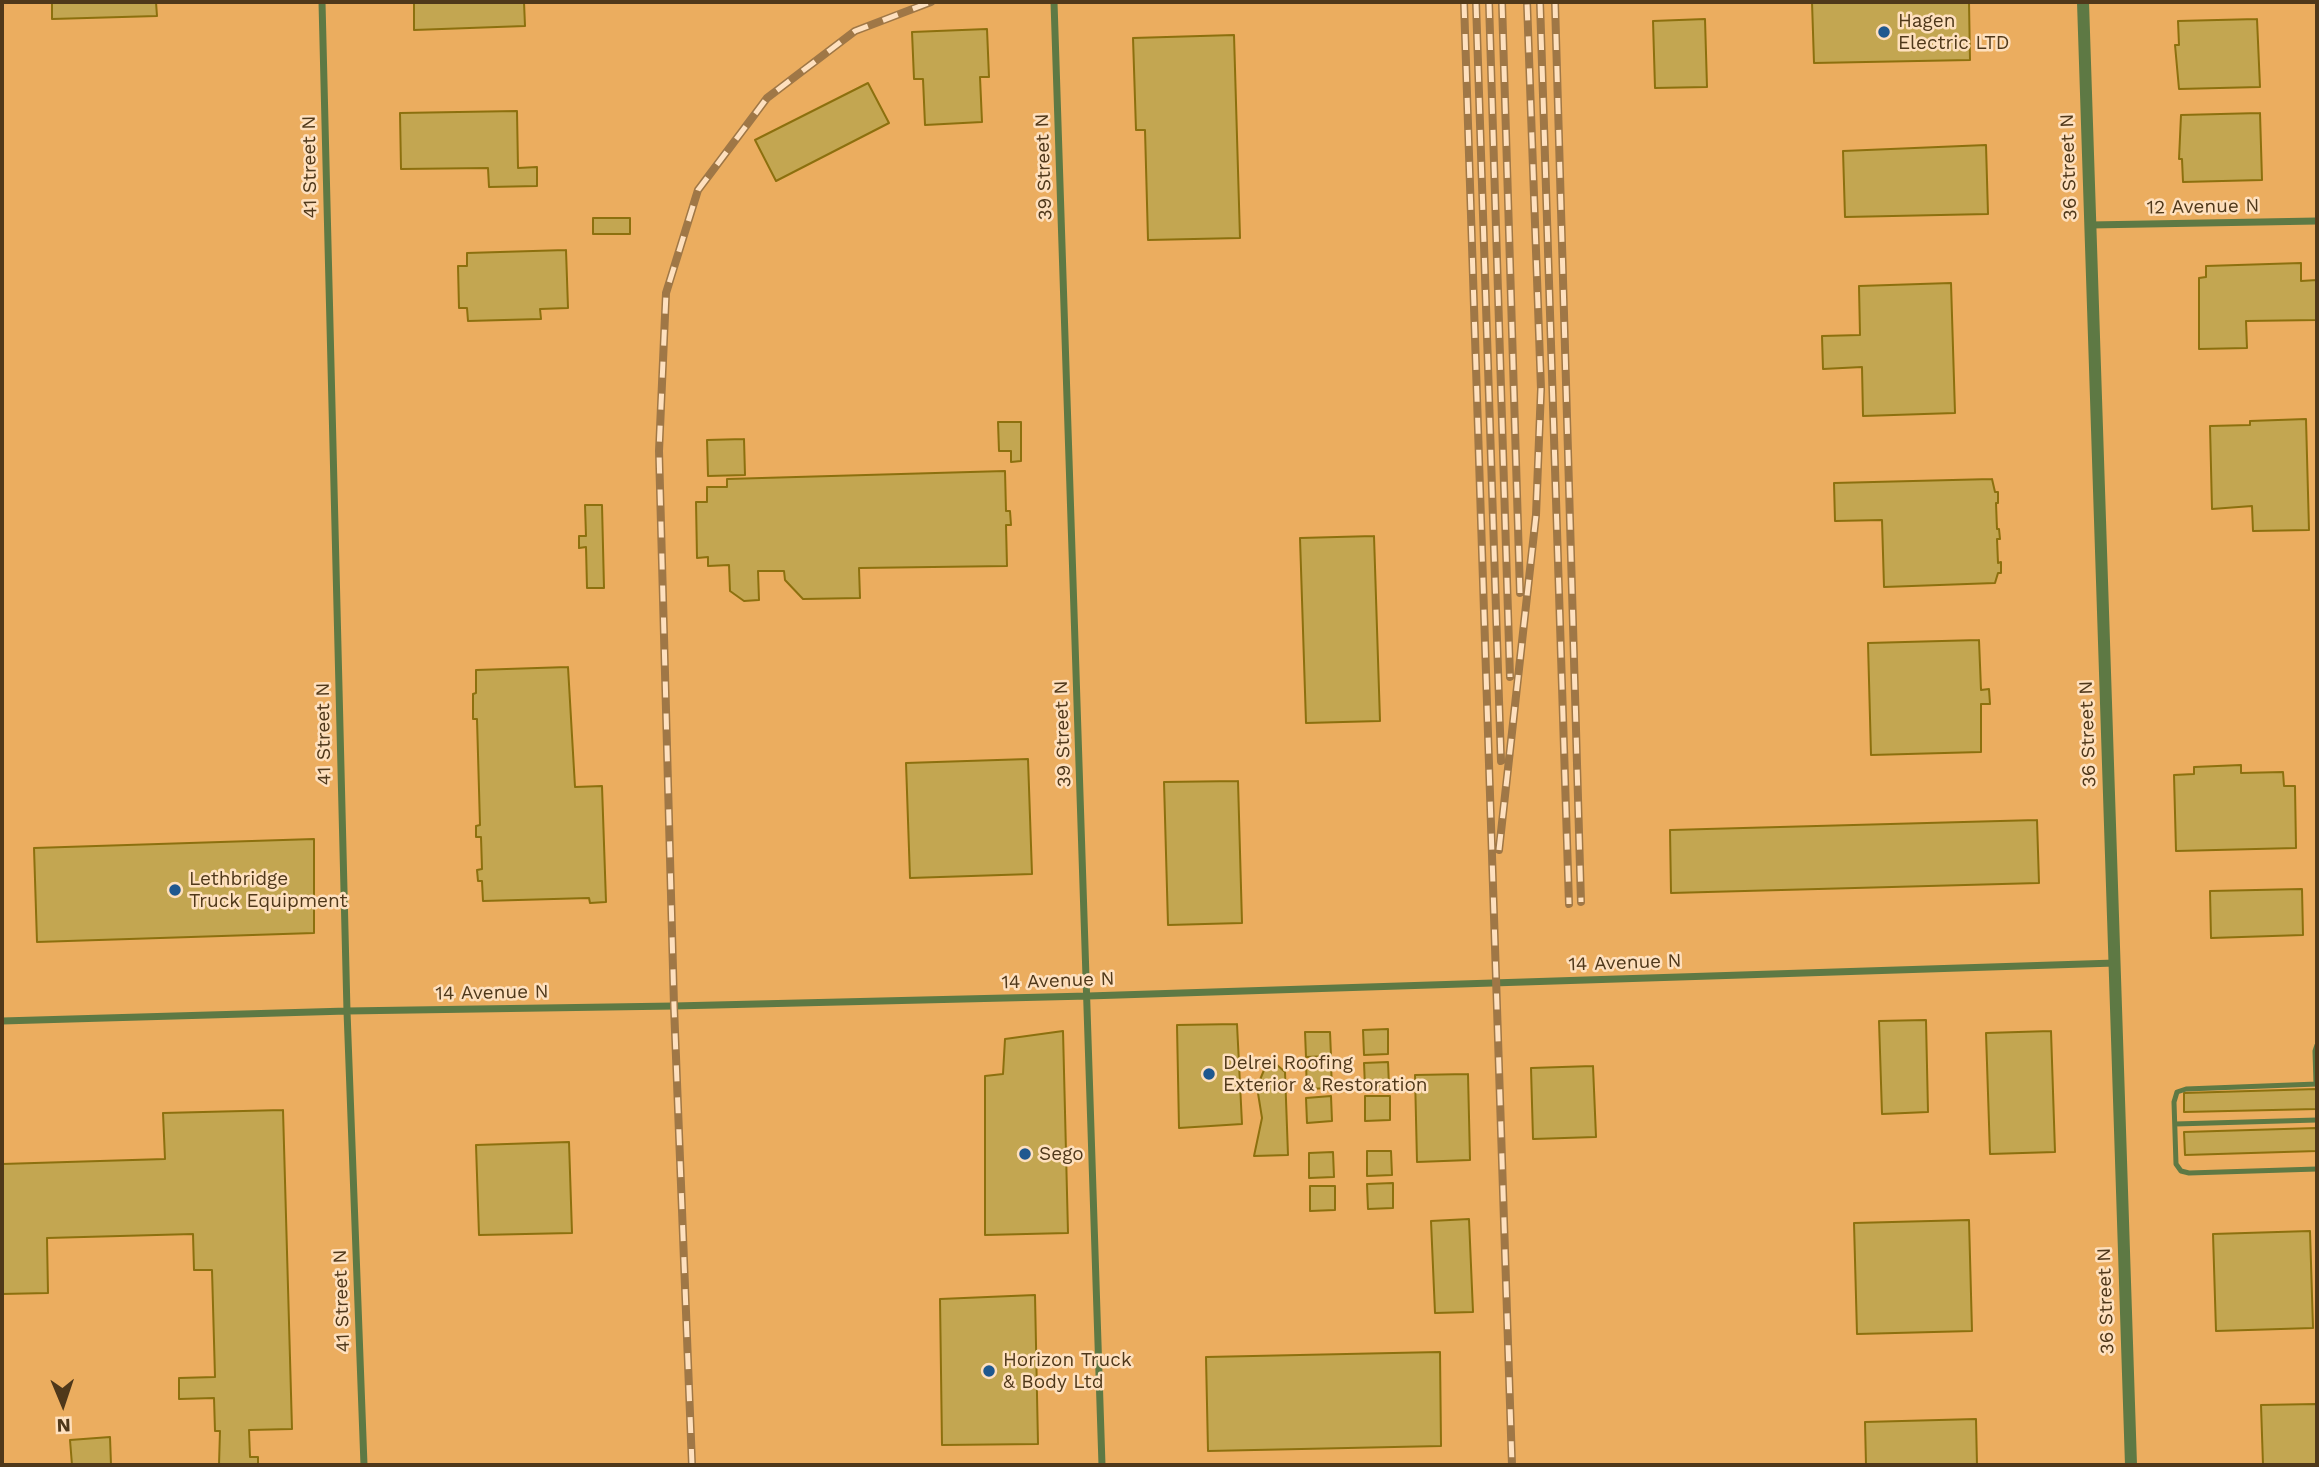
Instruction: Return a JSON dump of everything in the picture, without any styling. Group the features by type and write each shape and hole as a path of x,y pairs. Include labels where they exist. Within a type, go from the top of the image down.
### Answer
{"street":[{"name":"41 Street N","path":"322,2 347,1012 364,1465"},
{"name":"39 Street N","path":"1054,2 1102,1465"},
{"name":"36 Street N","path":"2083,2 2131,1465"},
{"name":"12 Avenue N","path":"2090,225 2317,221"},
{"name":"14 Avenue N","path":"2,1021 1088,996 2115,963"}],"lane":[{"path":"2317,1045 2317,1084 2186,1089 2177,1092 2174,1102 2176,1164 2181,1171 2189,1173 2317,1169"},
{"path":"2175,1124 2317,1120"}],"shaded area":[{"path":"2,2 2317,2 2317,1465 2,1465"}],"building":[{"path":"52,2 156,2 157,16 52,19"},
{"path":"414,2 524,2 525,26 414,30"},
{"path":"1812,2 1969,2 1970,60 1814,63"},
{"path":"1705,19 1707,87 1655,88 1653,21"},
{"path":"2257,19 2260,87 2179,89 2175,45 2179,45 2178,21"},
{"path":"987,29 989,77 980,77 982,122 925,125 923,79 914,79 912,32"},
{"path":"1234,35 1240,238 1148,240 1145,130 1136,130 1133,38"},
{"path":"868,83 889,123 776,181 755,140"},
{"path":"517,111 518,168 537,167 537,186 489,187 488,168 401,169 400,113"},
{"path":"2260,113 2262,180 2183,182 2182,159 2179,159 2181,115"},
{"path":"1986,145 1988,214 1845,217 1843,151"},
{"path":"593,218 630,218 630,234 593,234"},
{"path":"566,250 568,308 540,309 541,319 468,321 467,308 459,308 458,266 467,266 467,253"},
{"path":"2301,263 2301,281 2317,280 2317,320 2246,321 2247,348 2199,349 2199,278 2206,277 2206,266"},
{"path":"1951,283 1955,413 1863,416 1862,367 1823,369 1822,336 1860,335 1859,286"},
{"path":"2306,419 2309,530 2253,531 2252,506 2212,509 2210,426"},
{"path":"998,422 1021,422 1021,461 1011,462 1011,451 999,451"},
{"path":"744,439 745,475 708,476 707,440"},
{"path":"1005,471 1006,511 1010,511 1011,525 1006,525 1007,566 859,568 860,598 803,599 785,580 784,571 758,571 759,600 744,601 730,591 729,565 708,566 708,557 697,558 696,502 707,502 707,487 727,487 727,479"},
{"path":"1992,479 1995,492 1998,492 1998,563 2001,562 2001,573 1998,573 1995,583 1884,587 1882,520 1835,521 1834,483"},
{"path":"585,505 602,505 604,588 587,588 586,547 579,548 579,536 586,536"},
{"path":"1374,536 1380,721 1306,723 1300,538"},
{"path":"1979,640 1981,690 1989,689 1990,704 1981,704 1981,752 1871,755 1868,643"},
{"path":"568,667 575,787 602,786 606,902 590,903 589,898 483,901 482,881 478,881 477,870 482,869 481,837 476,837 476,826 480,825 477,719 473,719 476,670"},
{"path":"1028,759 1032,874 910,878 906,763"},
{"path":"2241,765 2241,773 2283,772 2284,786 2295,786 2296,848 2176,851 2174,775 2194,774 2194,767"},
{"path":"1238,781 1242,923 1168,925 1164,782"},
{"path":"2037,820 2039,883 1671,893 1670,830"},
{"name":"Lethbridge Truck Equipment","path":"314,839 314,933 37,942 34,848"},
{"path":"2302,889 2303,935 2211,938 2210,891"},
{"path":"1926,1020 1928,1112 1882,1114 1879,1021"},
{"name":"Delrei Roofing Exterior & Restoration","path":"1237,1024 1242,1124 1179,1128 1177,1025"},
{"path":"1388,1029 1388,1054 1364,1055 1363,1030"},
{"name":"Sego","path":"1063,1031 1068,1233 985,1235 985,1076 1003,1074 1005,1039"},
{"path":"2051,1031 2055,1152 1990,1154 1986,1033"},
{"path":"1305,1032 1330,1032 1331,1056 1306,1057"},
{"path":"1269,1058 1285,1072 1288,1155 1254,1156 1262,1118 1257,1087"},
{"path":"1388,1062 1389,1086 1365,1087 1364,1063"},
{"path":"1306,1064 1331,1064 1332,1088 1307,1089"},
{"path":"1593,1066 1596,1137 1533,1139 1531,1068"},
{"path":"1468,1074 1470,1160 1417,1162 1415,1075"},
{"path":"2317,1089 2317,1109 2184,1112 2184,1093"},
{"path":"1331,1096 1332,1121 1307,1123 1306,1098"},
{"path":"1365,1096 1390,1096 1390,1120 1365,1121"},
{"path":"283,1110 292,1429 249,1430 250,1457 258,1457 258,1465 219,1465 220,1431 215,1431 214,1398 179,1399 179,1378 215,1377 212,1270 194,1270 193,1234 47,1238 48,1293 2,1294 2,1164 165,1159 163,1113"},
{"path":"2317,1128 2317,1151 2185,1155 2184,1132"},
{"path":"569,1142 572,1233 479,1235 476,1145"},
{"path":"1367,1151 1391,1151 1392,1175 1367,1176"},
{"path":"1333,1152 1334,1177 1309,1178 1309,1153"},
{"path":"1393,1183 1393,1208 1368,1209 1367,1184"},
{"path":"1310,1186 1335,1186 1335,1210 1310,1211"},
{"path":"1469,1219 1473,1312 1435,1313 1431,1221"},
{"path":"1969,1220 1972,1331 1857,1334 1854,1223"},
{"path":"2310,1231 2313,1328 2216,1331 2213,1234"},
{"name":"Horizon Truck & Body Ltd","path":"1035,1295 1038,1444 942,1445 940,1299"},
{"path":"1440,1352 1441,1446 1208,1451 1206,1357"},
{"path":"2316,1404 2317,1465 2263,1465 2261,1405"},
{"path":"1976,1419 1977,1465 1866,1465 1865,1422"},
{"path":"110,1437 111,1465 72,1465 70,1440"}],"railway":[{"path":"692,1465 674,1006 659,451 666,293 698,190 767,98 855,31 931,2"},
{"path":"1464,2 1512,1465"},
{"path":"1476,2 1501,761"},
{"path":"1489,2 1510,677"},
{"path":"1502,2 1520,593"},
{"path":"1499,850 1536,515 1541,389 1527,2"},
{"path":"1540,2 1569,904"},
{"path":"1555,2 1581,902"}],"place":[{"name":"Hagen Electric LTD","path":"1884,32"},
{"name":"Lethbridge Truck Equipment","path":"175,890"},
{"name":"Delrei Roofing Exterior & Restoration","path":"1209,1074"},
{"name":"Sego","path":"1025,1154"},
{"name":"Horizon Truck & Body Ltd","path":"989,1371"}]}
